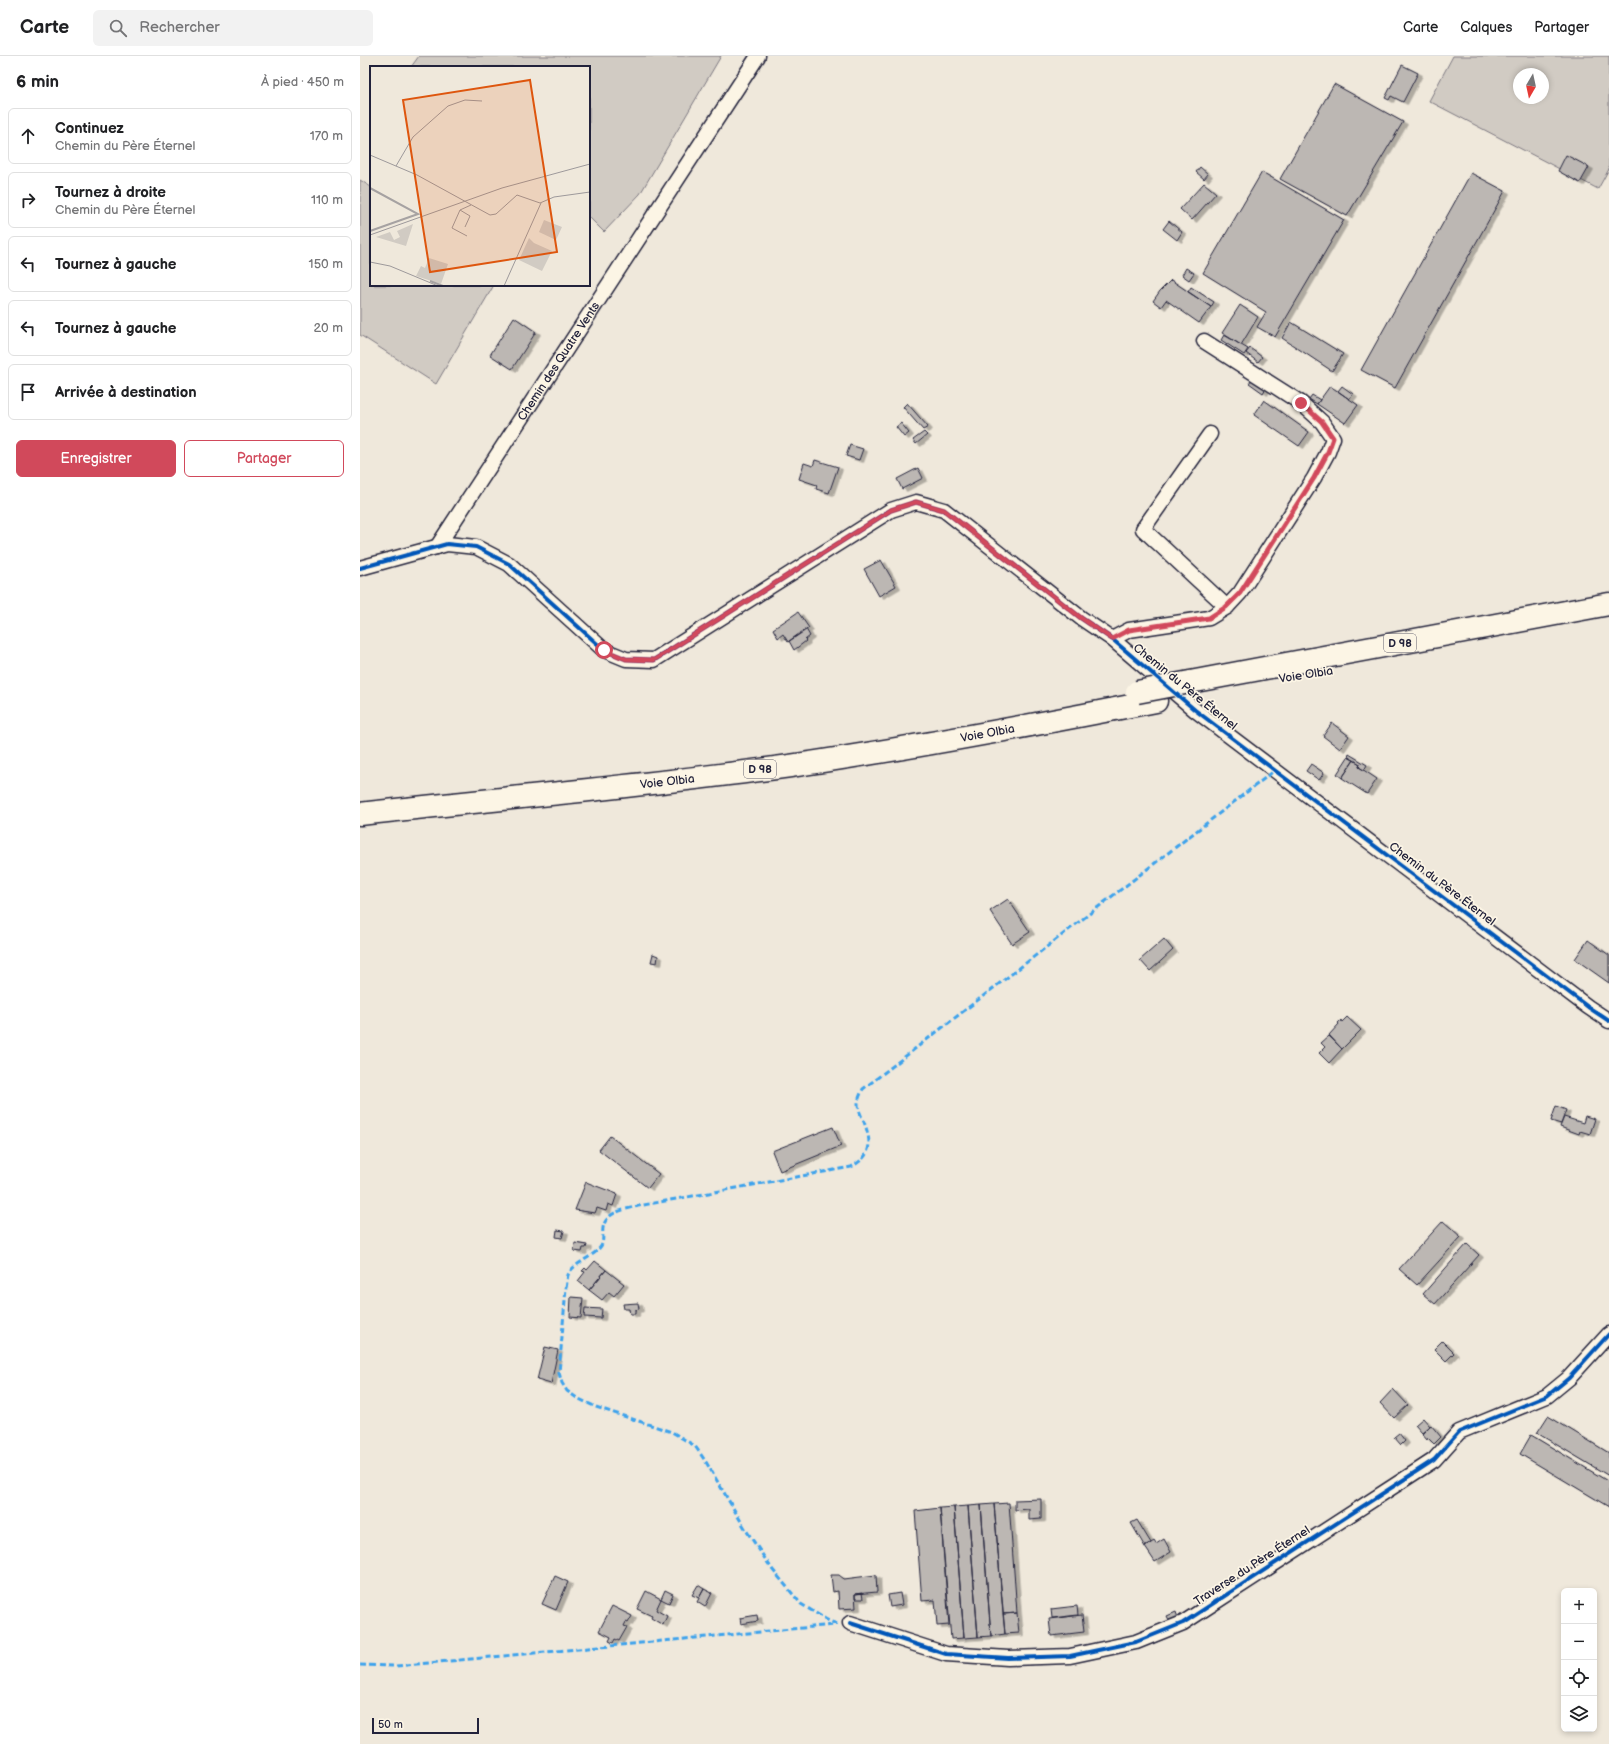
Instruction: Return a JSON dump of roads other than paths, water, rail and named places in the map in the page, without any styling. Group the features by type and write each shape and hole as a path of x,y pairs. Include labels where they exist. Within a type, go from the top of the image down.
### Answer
{"highway":[{"name":"Voie Olbia","path":"360,814 622,787 790,766 898,748 1609,604"},
{"name":"Voie Olbia","path":"1192,688 1348,668 1609,617"},
{"name":"Voie Olbia","path":"360,800 643,772 795,752 1146,697"}],"street":[{"name":"Chemin des Quatre Vents","path":"437,546 758,56"},
{"path":"1112,639 1129,630 1209,618 1226,607 1240,593 1314,478 1328,452 1333,438 1322,422 1301,403 1204,341"},
{"path":"1210,434 1143,529 1226,607"},
{"name":"Chemin du Père Éternel","path":"360,568 447,544 476,547 509,564 604,650 626,659 654,660 891,510 916,502 944,510 1081,618 1112,639 1195,710 1264,763 1588,1007 1609,1020"},
{"name":"Traverse du Père Éternel","path":"850,1623 946,1654 1008,1658 1070,1656 1136,1642 1183,1623 1427,1465 1434,1460 1459,1432 1547,1396 1569,1378 1609,1334"}]}
